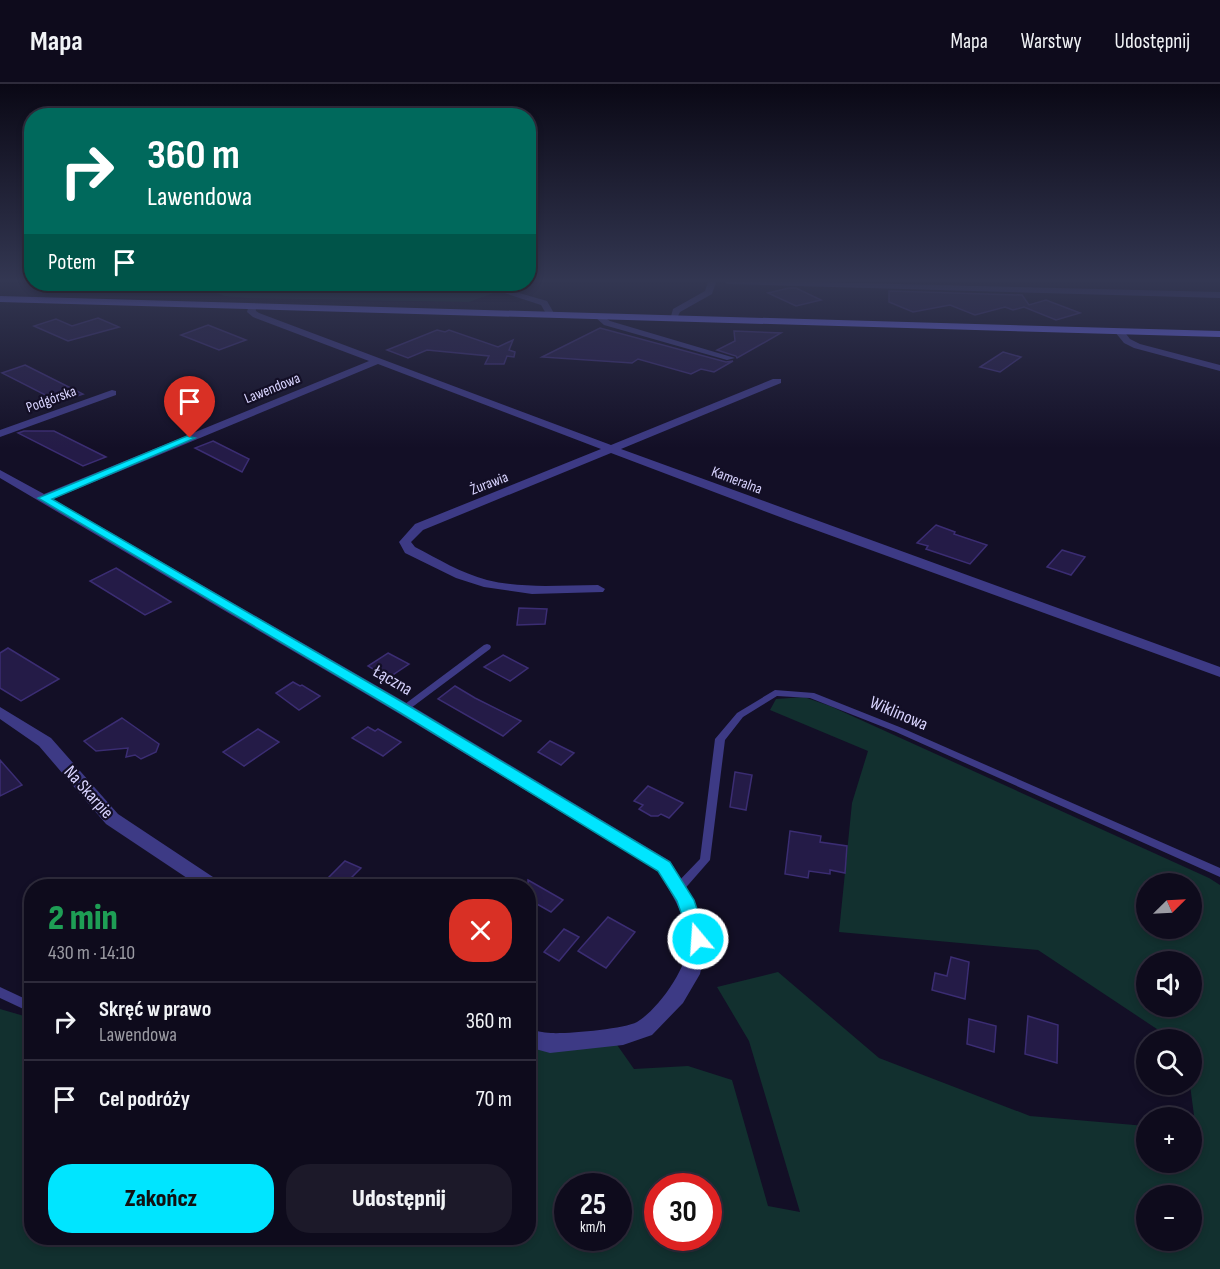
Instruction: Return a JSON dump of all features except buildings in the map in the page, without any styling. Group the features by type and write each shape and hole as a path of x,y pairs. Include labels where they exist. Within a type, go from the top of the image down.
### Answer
{"street":[{"name":"Kameralna","path":"315,337 1220,672"},
{"path":"659,337 730,358"},
{"path":"1125,337 1137,346 1220,368"},
{"name":"Lawendowa","path":"44,498 378,361"},
{"name":"Żurawia","path":"598,589 517,589 493,585 470,578 420,554 410,549 405,542 419,528 777,381"},
{"name":"Podgórska","path":"0,434 112,393"},
{"name":"Łączna","path":"0,473 404,709 664,866 685,900 698,939 690,974 676,997 645,1028 623,1036 550,1043 536,1040"},
{"name":"Na Skarpie","path":"0,712 45,742 112,819 202,879"}],"lane":[{"path":"404,709 487,647"},
{"name":"Wiklinowa","path":"678,889 705,860 720,739 740,715 775,693 811,695 899,730 1220,873"},
{"path":"0,992 24,1004"}],"green space":[{"path":"804,697 830,706 1198,873 1136,873 1136,939 1202,939 1202,875 1220,885 1220,1269 0,1269 0,1009 24,1016 24,1245 536,1245 536,1045 615,1042 634,1069 688,1066 732,1080 768,1206 800,1212 749,1041 717,987 778,972 879,1058 1030,1116 1136,1125 1136,1173 1202,1173 1202,1107 1193,1107 1191,1095 1202,1095 1202,1029 1157,1029 1139,1017 1202,1017 1202,951 1136,951 1136,1015 1038,950 839,932 852,803 868,751 770,710 776,699"}],"route":[{"path":"190,438 44,498 276,633 664,866 685,900 698,939"}]}
